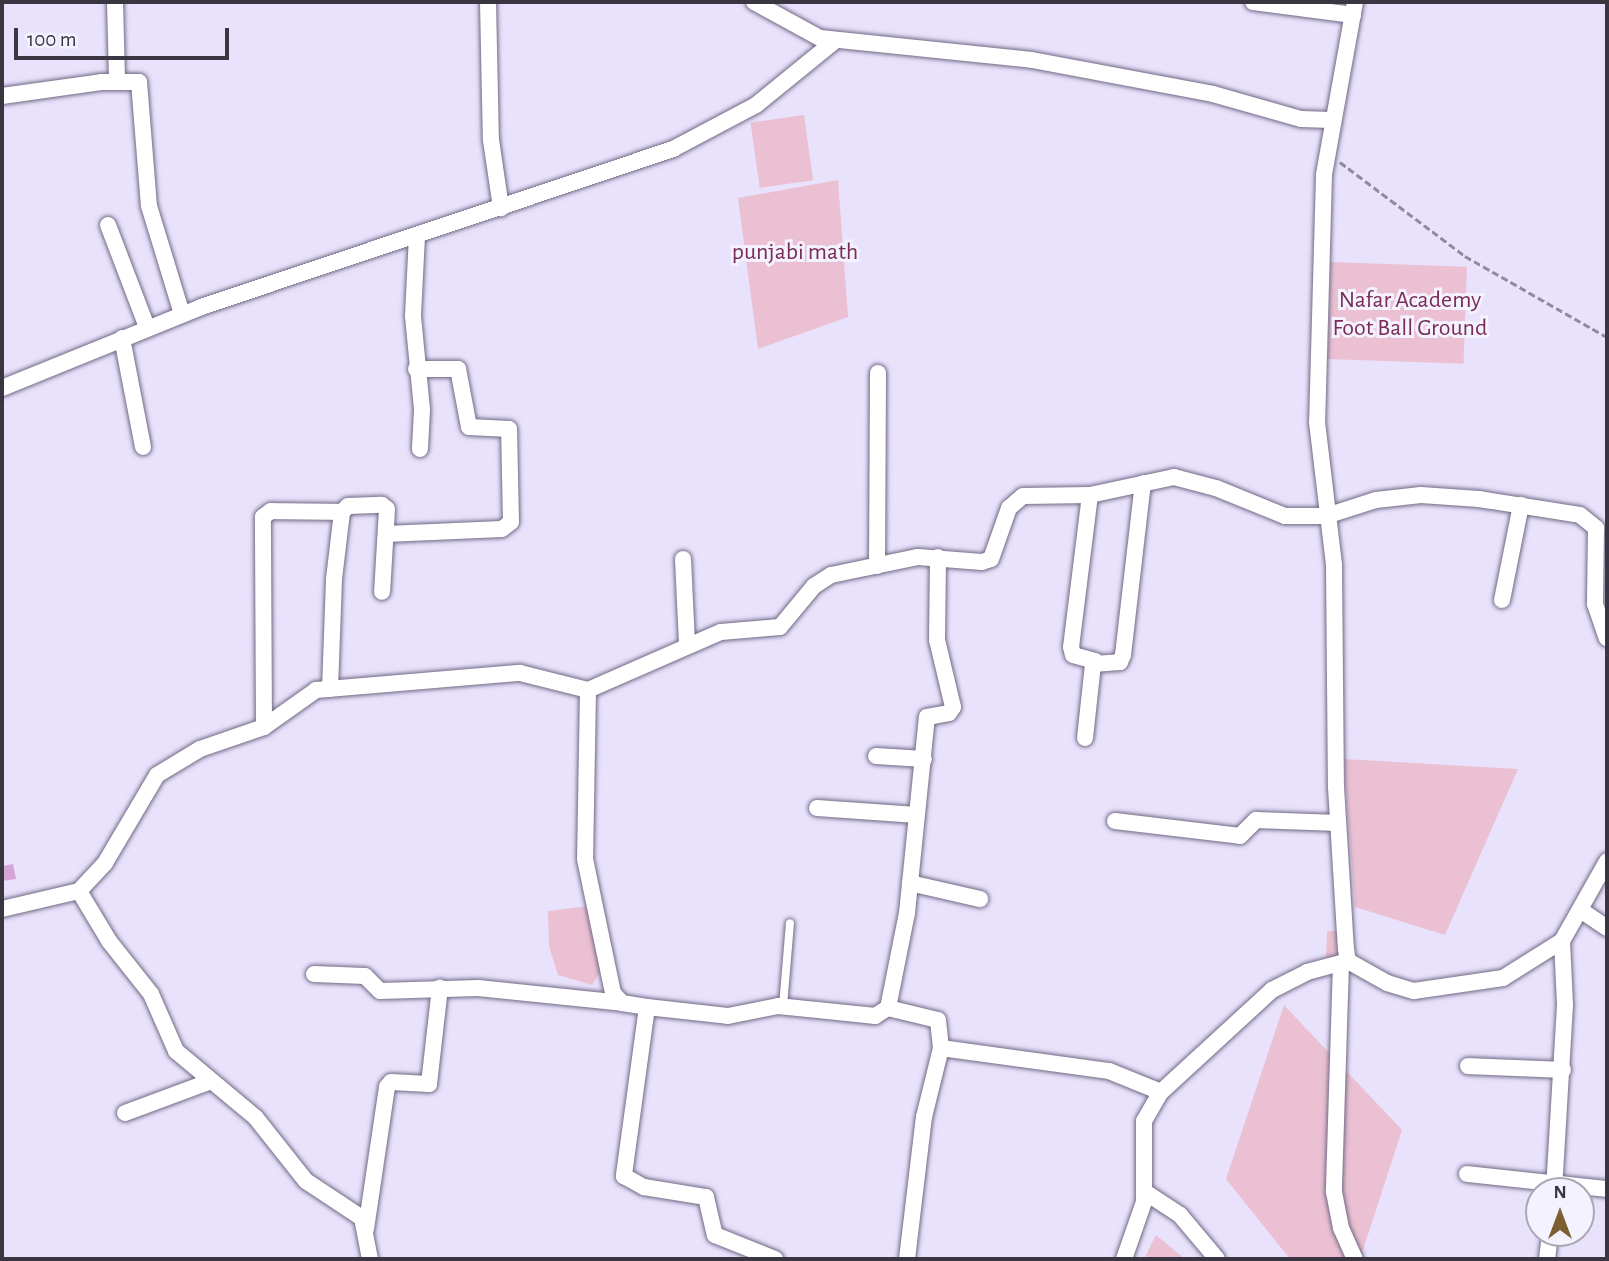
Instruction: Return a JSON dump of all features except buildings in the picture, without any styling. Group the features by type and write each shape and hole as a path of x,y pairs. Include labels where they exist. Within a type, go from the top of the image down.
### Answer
{"street":[{"path":"115,2 117,81"},
{"path":"488,2 491,140 501,208"},
{"path":"754,2 813,36 1032,60 1213,94 1301,119 1331,120"},
{"path":"1253,2 1354,8 1327,151 1317,422 1326,516 1334,565 1338,823 1345,962 1334,1192 1341,1228 1355,1259"},
{"path":"2,388 183,314 673,149 713,131 778,90 836,40"},
{"path":"2,96 117,81 140,85 149,206 183,314"},
{"path":"108,225 147,327"},
{"path":"417,236 413,316 422,410 420,449"},
{"path":"122,338 143,447"},
{"path":"386,534 502,529 511,522 509,429 469,428 458,369 416,369"},
{"path":"877,566 878,373"},
{"path":"2,909 79,891 117,846 157,775 200,749 264,727 297,699 330,689 520,673 588,690 687,644 721,632 780,628 822,579 877,566 938,557 982,562 991,559 1009,508 1023,496 1090,495 1143,483 1186,479 1268,513 1326,516 1400,496 1479,499 1580,515 1596,528 1595,604 1607,638"},
{"path":"1090,495 1071,647 1073,655 1095,661 1120,662 1124,655 1143,483"},
{"path":"330,689 334,579 342,512 348,506 386,506 383,592"},
{"path":"1502,600 1521,506"},
{"path":"264,727 263,517 271,510 342,512"},
{"path":"888,1008 910,883 929,713 949,713 953,707 937,640 938,557"},
{"path":"683,559 687,644"},
{"path":"1085,738 1095,661"},
{"path":"588,690 585,859 613,993 622,1003"},
{"path":"876,756 924,759"},
{"path":"817,808 917,815"},
{"path":"1115,821 1240,836 1256,820 1338,823"},
{"path":"1124,1259 1145,1192 1144,1121 1161,1092 1272,990 1307,972 1345,962 1387,983 1414,991 1503,978 1562,941 1582,911 1607,861"},
{"path":"910,883 980,899"},
{"path":"79,891 109,941 151,994 176,1051 256,1118 291,1167 354,1210 366,1229"},
{"path":"1582,911 1607,928"},
{"path":"1555,1177 1563,1070 1562,941"},
{"path":"314,974 365,976 380,991 440,988 622,1003 728,1016 783,1006 875,1016 888,1008 938,1020 941,1048 924,1117 907,1259"},
{"path":"370,1259 366,1229 387,1087 391,1082 429,1084 440,988"},
{"path":"648,1007 624,1176 644,1187 706,1198 715,1236 775,1259"},
{"path":"941,1048 1109,1072 1161,1092"},
{"path":"1468,1066 1563,1070"},
{"path":"125,1113 211,1081"},
{"path":"1467,1174 1525,1183"},
{"path":"1145,1192 1180,1215 1217,1259"}],"lane":[{"path":"783,1006 790,923"}],"path":[{"path":"1327,151 1465,256 1607,337"}],"green space":[{"path":"804,115 813,180 760,188 751,123"},
{"name":"punjabi math","path":"838,180 848,317 758,349 738,198"},
{"name":"Nafar Academy Foot Ball Ground","path":"1331,262 1467,267 1464,364 1328,359"},
{"path":"1344,759 1518,769 1445,935 1355,907"},
{"path":"590,906 603,968 592,985 558,975 549,946 548,911"},
{"path":"1327,931 1343,931 1345,958 1326,957"},
{"path":"1284,1005 1402,1130 1360,1259 1290,1259 1226,1179"},
{"path":"1156,1235 1185,1259 1144,1259"}]}
